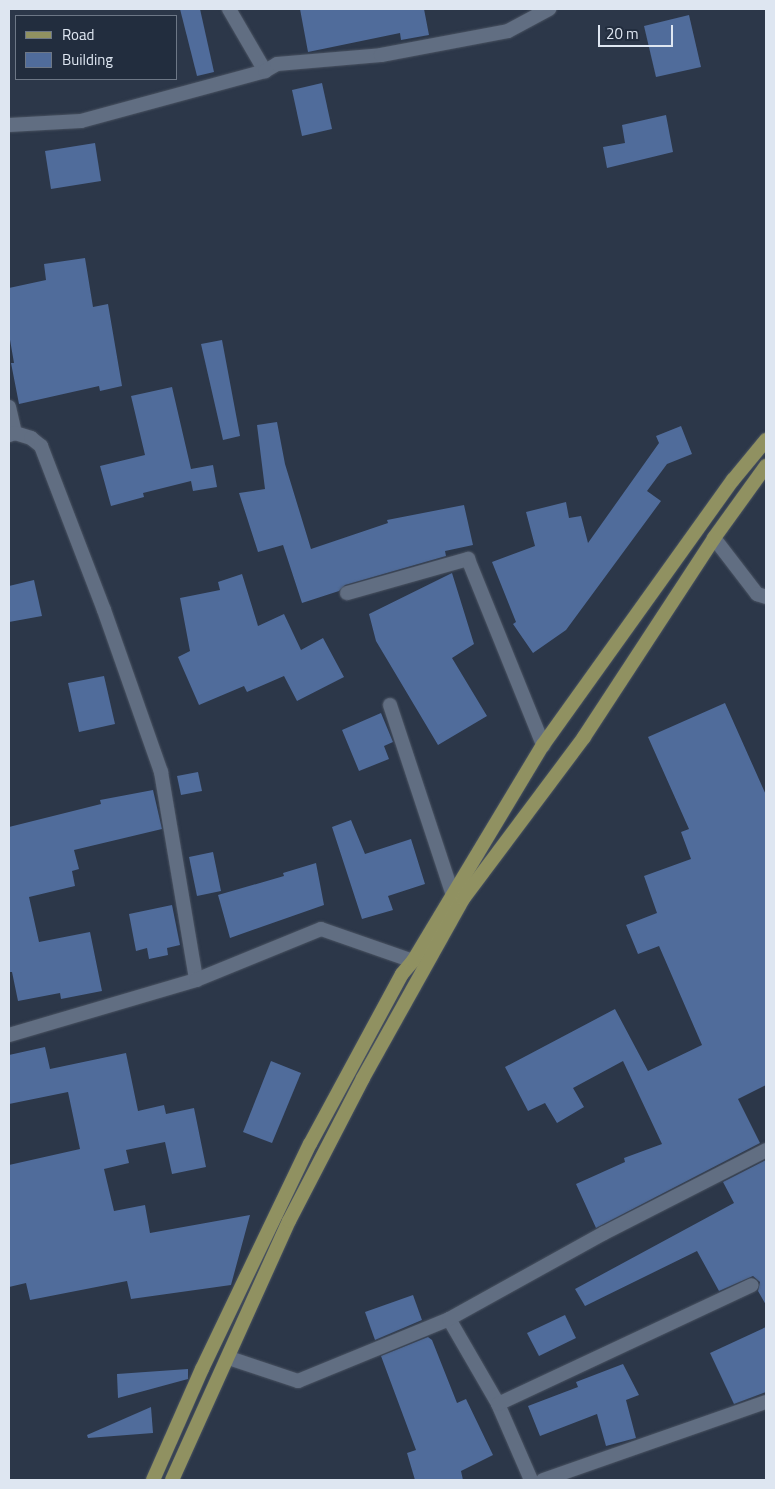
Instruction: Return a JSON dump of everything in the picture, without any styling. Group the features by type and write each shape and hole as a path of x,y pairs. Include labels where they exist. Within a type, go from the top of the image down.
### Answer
{"main road":[{"path":"153,1480 202,1369 310,1144 402,974 413,961 452,893 543,745 727,488 766,440"},
{"path":"172,1480 229,1358 289,1222 363,1078 462,898 584,737 714,538 766,466"}],"street":[{"path":"229,9 265,71"},
{"path":"9,125 81,121 265,71 277,64 381,55 508,31 549,9"},
{"path":"9,407 12,434 31,438 41,446 101,602 161,772 196,980"},
{"path":"714,538 757,594 766,597"},
{"path":"347,594 468,559 543,745"},
{"path":"390,705 452,893"},
{"path":"9,1034 196,980 321,929 413,961"},
{"path":"229,1358 298,1381 449,1320 604,1233 766,1150"},
{"path":"498,1404 752,1285"},
{"path":"449,1320 498,1404 531,1480"},
{"path":"543,1480 766,1402"}],"building":[{"path":"180,9 200,9 214,72 197,76"},
{"path":"300,9 424,9 429,35 401,40 400,33 308,52"},
{"path":"689,15 701,67 656,77 644,26"},
{"path":"322,83 332,129 302,136 292,90"},
{"path":"666,115 673,152 607,168 603,147 625,143 622,125"},
{"path":"95,143 101,181 51,189 45,151"},
{"path":"85,258 93,307 108,304 122,386 100,391 99,386 19,404 11,363 14,363 9,334 9,288 46,280 44,264"},
{"path":"222,340 240,436 223,440 201,344"},
{"path":"172,387 191,469 213,465 217,487 193,491 191,481 143,493 144,497 111,506 100,466 145,455 131,396"},
{"path":"277,422 285,464 311,549 388,523 387,520 464,505 473,545 445,551 446,556 345,585 339,591 302,603 283,545 258,552 239,493 265,489 257,425"},
{"path":"681,426 692,454 667,464 647,491 661,501 566,630 533,653 513,624 516,622 492,562 535,546 526,512 566,502 569,518 581,516 588,543 659,443 656,436"},
{"path":"452,573 474,644 452,658 487,716 438,745 376,641 369,614"},
{"path":"242,574 258,626 284,614 301,650 323,638 344,677 297,701 284,676 247,692 244,686 199,705 178,657 190,651 180,598 220,590 218,582"},
{"path":"34,580 42,616 9,622 9,586"},
{"path":"104,676 115,724 79,732 68,683"},
{"path":"725,703 766,795 766,1085 738,1099 760,1143 596,1228 576,1184 625,1162 624,1158 662,1144 623,1061 573,1088 584,1107 557,1123 545,1103 528,1111 505,1067 615,1009 648,1071 702,1045 659,946 638,954 626,925 657,913 644,876 691,859 681,832 689,829 648,737"},
{"path":"381,713 393,742 384,746 389,759 359,771 342,730"},
{"path":"198,772 202,791 181,795 177,776"},
{"path":"153,790 162,829 74,850 79,869 72,871 75,886 29,897 39,942 90,932 102,991 61,999 60,993 18,1001 12,972 9,972 9,827 101,804 100,800"},
{"path":"351,820 365,854 411,839 425,884 388,896 393,910 362,919 332,827"},
{"path":"213,852 221,891 197,896 189,857"},
{"path":"316,863 324,905 230,938 218,895 284,876 283,873"},
{"path":"172,905 180,945 167,948 168,955 149,959 147,948 136,951 129,914"},
{"path":"45,1047 50,1069 126,1053 138,1111 164,1105 166,1114 194,1108 206,1167 172,1174 165,1142 126,1150 129,1163 104,1169 114,1211 145,1205 150,1233 250,1215 231,1285 131,1299 127,1281 30,1300 26,1283 9,1287 9,1165 80,1149 68,1092 9,1104 9,1055"},
{"path":"271,1061 301,1073 272,1143 243,1132"},
{"path":"766,1160 766,1305 758,1291 760,1282 753,1276 719,1291 697,1251 585,1306 575,1289 734,1203 723,1182"},
{"path":"413,1295 422,1320 375,1340 365,1312"},
{"path":"565,1315 576,1338 539,1356 527,1333"},
{"path":"766,1327 766,1392 734,1404 710,1353"},
{"path":"428,1337 432,1340 457,1403 466,1399 493,1455 461,1471 463,1480 415,1480 407,1453 416,1450 381,1356"},
{"path":"623,1364 639,1395 626,1400 636,1438 606,1446 597,1414 540,1436 528,1406 578,1387 576,1382"},
{"path":"188,1369 188,1379 118,1398 117,1374"},
{"path":"151,1407 153,1433 88,1438 87,1435"}]}
